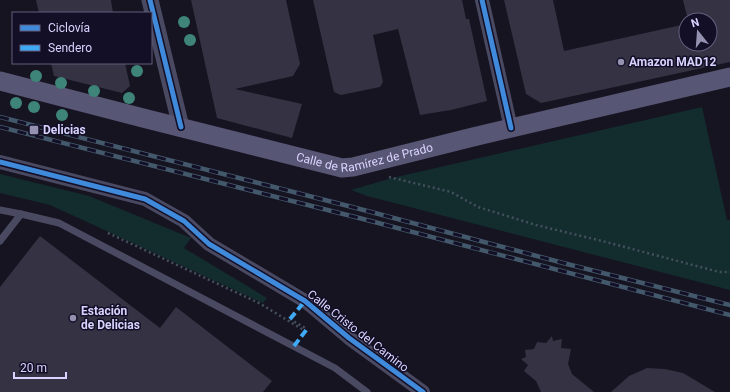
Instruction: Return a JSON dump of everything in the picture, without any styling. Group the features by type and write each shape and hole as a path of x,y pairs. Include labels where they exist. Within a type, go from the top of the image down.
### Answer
{"main road":[{"name":"Calle de Ramírez de Prado","path":"0,81 342,168 353,167 511,128 730,77"}],"street":[{"path":"150,0 181,127"},
{"path":"482,0 511,128"},
{"name":"Calle Cristo del Camino","path":"0,162 145,199 184,220 209,244 305,301 349,338 423,392"}],"lane":[{"path":"0,210 59,223 335,368 367,392"},
{"path":"0,241 21,214"}],"path":[{"path":"386,176 451,192 478,206 536,225 719,272 730,272"},
{"path":"108,233 259,303 306,330 290,319"}],"green space":[{"path":"702,107 727,220 730,220 730,290 367,196 351,190 392,178"},
{"path":"0,174 89,196 191,238 184,248 267,298 263,303 50,205 0,193"}],"building":[{"path":"36,0 111,0 113,12 39,12"},
{"path":"191,0 286,0 300,64 293,76 235,89 302,104 292,138 217,118"},
{"path":"313,0 462,0 466,19 469,19 487,101 451,110 420,115 398,29 373,35 383,82 380,87 341,95 334,92"},
{"path":"504,0 553,0 564,51 678,26 678,52 718,52 718,12 686,12 683,0 730,0 730,62 541,103 526,94"},
{"path":"51,64 125,64 130,86 122,93 54,76"},
{"name":"Estación de Delicias","path":"40,236 160,328 176,307 272,381 263,392 0,392 0,287"},
{"path":"552,336 553,341 562,339 561,348 571,349 568,364 572,374 594,392 541,392 536,381 524,371 528,365 521,359 526,357 525,350 534,349 537,342 546,343"},
{"path":"647,368 665,369 683,373 715,392 611,392 629,376"}],"railway":[{"path":"0,117 730,305"},
{"path":"0,127 363,219 730,315"}],"marked path":[{"path":"290,319 305,301"},
{"path":"294,346 307,329"}],"cycle path":[{"path":"150,0 181,127"},
{"path":"482,0 511,128"},
{"path":"0,162 145,199 184,221 209,244 305,301 349,338 423,392"}],"place":[{"name":"Amazon MAD12","path":"621,62"},
{"name":"Delicias","path":"34,130"},
{"name":"Estación de Delicias","path":"73,318"}]}
